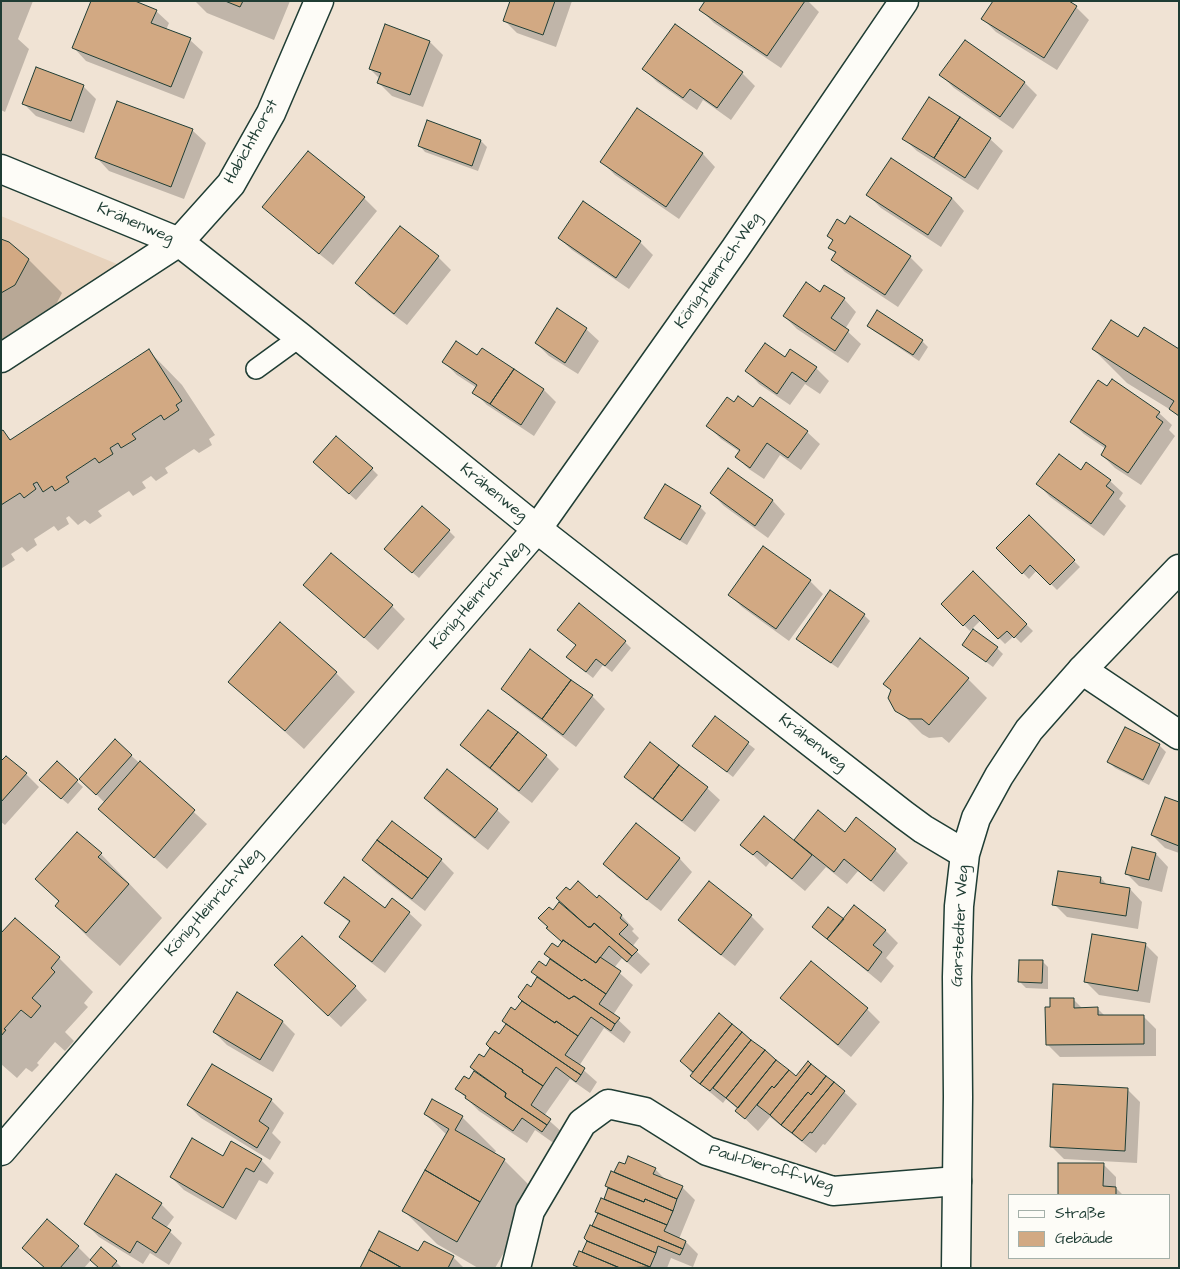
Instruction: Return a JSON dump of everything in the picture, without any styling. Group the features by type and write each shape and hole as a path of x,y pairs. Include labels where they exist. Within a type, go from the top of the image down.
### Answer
{"street":[{"name":"Habichthorst","path":"1,358 179,242 231,184 270,112 319,1"},
{"name":"König-Heinrich-Weg","path":"1,1150 537,529 736,249 904,1"},
{"name":"Krähenweg","path":"1,168 179,242 300,337 537,529 923,829 965,854"},
{"name":"Garstedter Weg","path":"956,1268 956,977 959,906 965,854 976,818 999,776 1029,730 1082,670 1179,569"},
{"path":"1082,670 1179,735"},
{"name":"Paul-Dieroff-Weg","path":"516,1268 530,1211 582,1124 608,1104 646,1112 707,1151 833,1191 957,1181"}],"lane":[{"path":"256,368 300,337"}],"shaded area":[{"path":"1,216 129,269 1,349"}],"building":[{"path":"91,1 135,1 157,10 151,23 191,38 171,87 72,48"},
{"path":"225,1 243,1 240,7"},
{"path":"510,1 555,1 543,35 503,21"},
{"path":"705,1 805,1 767,56 699,10"},
{"path":"993,1 1069,1 1077,6 1044,58 981,19"},
{"path":"385,24 430,41 410,95 377,83 381,73 369,69"},
{"path":"675,24 743,72 717,108 690,89 683,98 642,69"},
{"path":"965,40 1025,82 1000,117 939,75"},
{"path":"36,67 84,85 71,121 22,104"},
{"path":"929,97 960,117 934,158 902,139"},
{"path":"117,101 193,129 171,187 95,158"},
{"path":"637,108 703,153 666,207 600,162"},
{"path":"960,117 991,138 965,178 934,158"},
{"path":"427,120 481,140 472,166 418,146"},
{"path":"308,151 365,197 319,254 262,207"},
{"path":"891,158 952,198 928,235 866,195"},
{"path":"583,201 641,241 616,278 558,238"},
{"path":"850,216 911,256 885,295 831,260 836,252 828,248 833,240 827,236 837,219 845,224"},
{"path":"400,226 439,256 394,314 355,283"},
{"path":"1,239 9,242 29,259 15,285 1,293"},
{"path":"806,282 820,292 824,285 845,298 831,318 849,330 835,351 783,316"},
{"path":"557,308 587,328 565,363 535,343"},
{"path":"877,310 923,340 913,355 867,326"},
{"path":"1111,320 1138,337 1144,327 1179,349 1179,416 1169,409 1174,401 1092,349"},
{"path":"456,341 477,355 482,348 514,369 490,404 472,393 477,385 442,362"},
{"path":"765,343 785,357 790,349 817,367 806,382 792,372 777,394 745,371"},
{"path":"149,349 182,401 176,405 179,410 164,420 161,415 132,434 136,439 121,448 118,443 110,448 113,454 99,463 95,458 66,477 69,482 55,491 52,486 43,492 37,482 33,484 36,489 24,498 20,493 1,505 1,431 3,430 10,440"},
{"path":"514,369 544,389 521,425 490,404"},
{"path":"1112,379 1160,412 1156,417 1163,422 1128,473 1101,455 1106,446 1070,422 1098,380 1107,386"},
{"path":"738,396 753,407 760,397 808,431 788,458 767,443 750,468 735,457 740,450 706,426 727,397 734,402"},
{"path":"336,436 373,468 349,494 313,462"},
{"path":"1059,454 1081,470 1086,462 1111,480 1106,486 1114,492 1091,524 1036,484"},
{"path":"728,468 773,500 755,526 710,493"},
{"path":"665,484 701,506 680,540 644,518"},
{"path":"422,506 450,530 412,573 384,549"},
{"path":"1029,515 1075,560 1050,585 1030,565 1022,574 996,548"},
{"path":"763,546 811,580 776,629 728,595"},
{"path":"331,553 393,605 364,638 303,585"},
{"path":"973,571 1027,624 1014,638 1007,631 998,639 974,615 963,626 941,604"},
{"path":"830,590 865,614 831,663 796,639"},
{"path":"579,603 626,641 605,666 596,659 586,672 566,657 576,645 557,630"},
{"path":"280,622 337,672 285,731 228,682"},
{"path":"973,629 998,647 986,662 962,645"},
{"path":"920,638 969,678 929,725 922,719 909,719 895,711 888,698 891,690 883,684"},
{"path":"530,649 571,680 542,719 501,689"},
{"path":"571,680 593,695 563,735 542,719"},
{"path":"488,710 518,732 490,768 460,745"},
{"path":"715,716 749,742 727,772 692,746"},
{"path":"1125,727 1160,744 1143,780 1107,762"},
{"path":"518,732 547,755 519,791 490,768"},
{"path":"115,739 132,755 96,795 79,779"},
{"path":"650,742 679,765 653,799 624,777"},
{"path":"6,756 27,773 1,802 1,761"},
{"path":"57,761 78,780 61,799 39,780"},
{"path":"140,761 195,810 154,858 98,809"},
{"path":"679,765 708,787 682,821 653,799"},
{"path":"447,769 498,809 475,838 424,798"},
{"path":"1165,797 1179,802 1179,846 1151,835"},
{"path":"818,810 845,832 856,817 896,849 871,881 844,859 834,872 794,840"},
{"path":"764,816 812,855 792,879 757,851 753,855 740,845"},
{"path":"392,821 442,859 428,878 377,840"},
{"path":"636,823 680,858 647,900 603,864"},
{"path":"77,832 102,853 98,857 129,884 86,933 55,906 59,901 35,879"},
{"path":"377,840 428,878 412,899 362,860"},
{"path":"1132,847 1156,853 1149,880 1125,874"},
{"path":"1058,871 1101,877 1100,883 1130,888 1126,916 1052,905"},
{"path":"344,877 385,908 392,898 410,912 372,962 339,937 350,921 324,903"},
{"path":"578,881 597,898 599,895 622,915 620,918 628,925 619,934 638,950 632,956 594,923 591,927 588,927 556,898 566,887 570,890"},
{"path":"709,881 752,915 721,955 678,920"},
{"path":"559,902 588,927 591,927 594,923 632,956 627,962 609,946 596,963 563,940 562,942 538,918 549,907 553,910"},
{"path":"854,905 886,930 873,945 882,952 868,971 827,939"},
{"path":"828,907 844,919 827,939 812,927"},
{"path":"15,918 60,957 51,968 55,972 32,998 41,1006 31,1018 21,1010 4,1029 6,1030 1,1036 1,933"},
{"path":"1092,934 1146,943 1138,991 1084,982"},
{"path":"302,936 356,986 328,1016 274,965"},
{"path":"563,940 596,963 600,957 621,971 606,994 584,979 582,981 544,954 552,943 558,947"},
{"path":"550,959 582,981 584,979 606,994 599,1004 620,1018 615,1024 574,996 569,999 531,972 539,961 546,966"},
{"path":"1019,960 1043,960 1042,983 1018,982"},
{"path":"811,961 868,1008 838,1045 780,998"},
{"path":"537,977 569,999 574,996 576,997 615,1024 611,1031 591,1017 578,1036 522,1001 518,997 527,984 531,987"},
{"path":"237,992 283,1021 260,1060 213,1032"},
{"path":"1050,998 1074,998 1074,1008 1098,1007 1098,1015 1144,1015 1144,1044 1046,1045 1045,1007 1050,1007"},
{"path":"522,1001 578,1036 565,1055 585,1068 581,1075 502,1021 511,1007 515,1010"},
{"path":"719,1013 732,1024 693,1072 680,1061"},
{"path":"506,1024 581,1075 576,1082 556,1067 543,1086 490,1048 486,1044 495,1031 499,1034"},
{"path":"732,1024 742,1032 700,1084 690,1076"},
{"path":"742,1032 751,1040 710,1091 700,1084"},
{"path":"751,1040 765,1050 726,1098 713,1088"},
{"path":"490,1048 543,1086 531,1105 551,1119 547,1125 505,1097 506,1093 470,1067 479,1054 484,1057"},
{"path":"765,1050 776,1060 738,1108 726,1098"},
{"path":"776,1060 789,1070 774,1088 772,1086 745,1119 735,1111"},
{"path":"808,1061 811,1064 770,1115 757,1105 772,1086 774,1088 789,1070 796,1076"},
{"path":"212,1064 272,1099 259,1121 269,1128 257,1148 187,1105"},
{"path":"811,1064 826,1076 811,1095 808,1092 781,1125 770,1115"},
{"path":"474,1071 506,1093 505,1097 547,1125 542,1132 522,1118 513,1131 455,1089 464,1076 469,1079"},
{"path":"826,1076 834,1082 792,1133 781,1125 808,1092 811,1095"},
{"path":"834,1082 845,1091 812,1133 810,1132 802,1141 792,1133"},
{"path":"1053,1084 1128,1088 1125,1151 1050,1147"},
{"path":"432,1099 463,1116 455,1130 505,1159 480,1202 425,1170 449,1129 424,1114"},
{"path":"192,1138 223,1156 231,1141 262,1159 254,1172 246,1168 223,1208 170,1177"},
{"path":"628,1156 656,1168 653,1174 683,1186 677,1199 614,1172 619,1162 625,1164"},
{"path":"1058,1163 1104,1163 1103,1186 1116,1187 1116,1194 1058,1194"},
{"path":"425,1170 480,1202 457,1242 402,1211"},
{"path":"611,1171 677,1199 673,1211 645,1199 644,1202 605,1186"},
{"path":"116,1174 162,1203 152,1218 171,1230 156,1253 137,1241 130,1253 84,1224"},
{"path":"608,1188 644,1202 645,1199 673,1211 667,1225 604,1199"},
{"path":"601,1198 667,1225 664,1231 686,1241 683,1249 595,1212"},
{"path":"598,1213 683,1249 680,1255 658,1246 656,1253 592,1226"},
{"path":"47,1219 79,1246 60,1268 45,1268 22,1248"},
{"path":"590,1225 656,1253 650,1267 587,1241 584,1238"},
{"path":"379,1231 418,1251 424,1241 454,1256 448,1268 402,1268 369,1250"},
{"path":"587,1241 650,1267 620,1268 582,1252"},
{"path":"101,1247 117,1261 111,1268 99,1268 90,1260"},
{"path":"369,1250 402,1268 360,1268"},
{"path":"579,1251 620,1268 580,1268 573,1265"}]}
